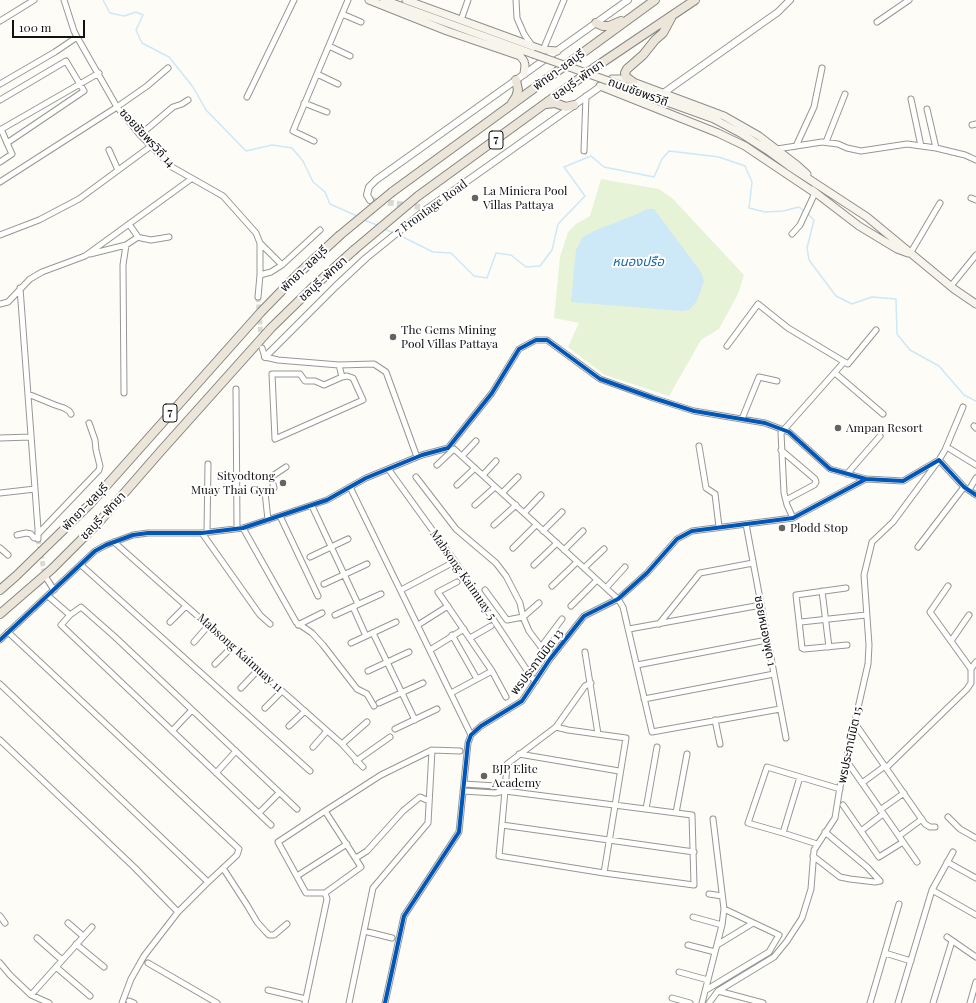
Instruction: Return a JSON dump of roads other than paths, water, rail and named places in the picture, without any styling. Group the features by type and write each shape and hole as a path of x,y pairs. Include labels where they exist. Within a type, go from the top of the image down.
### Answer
{"highway":[{"name":"พัทยา-ชลบุรี","path":"0,590 90,504 261,312 298,274 339,236 392,192 654,0"},
{"name":"ชลบุรี-พัทยา","path":"0,614 52,569 99,522 271,328 354,250 418,196 695,0"},
{"path":"630,85 625,73 626,69 643,55 655,40 663,33 672,16"},
{"path":"596,23 603,26 609,26 632,17"},
{"path":"510,106 516,97 518,90 516,80"},
{"path":"546,104 555,103 566,107 574,105"}],"main road":[{"path":"369,0 447,31 529,59 534,57 535,53 533,50"},
{"name":"ถนนชัยพรวิถี","path":"384,0 533,50 630,85 714,120 755,142 793,169 867,217 951,286 976,304"},
{"name":"ถนนชัยพรวิถี","path":"406,0 461,20 533,50 557,51"},
{"path":"520,56 525,65 524,74"},
{"name":"ถนนชัยพรวิถี","path":"612,79 620,79 630,85 662,94 724,116 759,136 777,149 817,184"},
{"name":"ถนนชัยพรวิถี","path":"600,86 732,139 772,163 859,226 897,249 913,254"},
{"name":"ถนนชัยพรวิถี","path":"793,169 815,193"},
{"path":"859,226 867,217"}],"street":[{"path":"0,21 34,0"},
{"name":"ซอยชัยพรวิถี 14","path":"64,0 74,32 117,107 140,135 172,168 223,196 256,233 260,243 282,265"},
{"path":"247,97 294,0"},
{"path":"314,141 293,131 348,0"},
{"path":"461,20 468,0"},
{"path":"516,0 517,18 533,50"},
{"path":"543,50 564,0"},
{"path":"370,200 367,195 369,187 376,180 628,0"},
{"path":"662,94 778,12 790,0"},
{"path":"877,22 909,0"},
{"path":"342,14 361,22"},
{"path":"0,84 55,52 77,37"},
{"path":"328,46 350,56"},
{"path":"0,100 66,61 84,91 7,143"},
{"path":"0,182 117,107 147,86 168,68"},
{"path":"796,146 814,107 822,68"},
{"path":"0,162 12,154 0,130 98,72"},
{"path":"317,74 338,84"},
{"name":"7 Frontage Road","path":"265,357 336,286 378,248 416,217 422,209 454,191 600,86 612,79"},
{"path":"826,142 845,94"},
{"path":"584,151 586,96"},
{"path":"911,99 921,146"},
{"path":"140,135 173,107 188,100"},
{"path":"304,103 327,112"},
{"path":"927,109 936,148"},
{"path":"777,149 826,142 861,151 908,144 936,148 965,155 976,160"},
{"path":"0,235 39,220 79,198 151,146"},
{"path":"109,150 118,170"},
{"path":"85,256 191,179"},
{"path":"792,234 802,222 815,193"},
{"path":"913,254 940,203"},
{"path":"129,224 138,236 146,240 169,237"},
{"path":"260,275 271,272 282,265 320,230"},
{"path":"0,304 8,302 30,279 42,272 85,256 126,245 138,236"},
{"path":"258,297 260,243"},
{"path":"124,393 123,265 126,245"},
{"path":"951,286 976,255"},
{"path":"20,288 38,536"},
{"path":"727,346 758,304 788,328 848,364 876,330"},
{"path":"0,640 95,551 114,542 133,535 148,533 205,533 243,528 312,506 327,500 366,478 389,470 417,457 448,448 492,393 519,349 536,340 546,340 600,379 689,410 765,423 789,432 830,469 866,479 903,481 939,460 964,487 976,495"},
{"path":"262,348 265,357 278,360 339,365 374,364 386,372 417,457"},
{"path":"793,518 786,500 780,436 782,430 844,362"},
{"path":"339,365 342,377"},
{"path":"835,373 883,414"},
{"path":"272,374 300,374 305,382 315,381 324,384 342,377 347,376 353,378 364,400 275,439 272,374"},
{"path":"742,419 760,377 778,382"},
{"path":"236,389 237,528"},
{"path":"28,394 64,408 71,414"},
{"name":"พรประภานิมิต 15","path":"709,1003 718,990 774,957 787,941 802,918 811,889 813,856 817,844 835,818 854,722 868,664 869,645 864,575 872,542 892,522 939,460 964,407"},
{"path":"17,535 26,533 30,534 34,538 38,536 99,470 100,466 95,440 89,423"},
{"path":"847,474 880,436"},
{"path":"0,438 31,437"},
{"path":"462,456 476,441"},
{"path":"699,446 706,488 715,494 719,527"},
{"path":"438,465 454,449 618,599 623,607 652,732 780,709"},
{"path":"950,449 976,465"},
{"path":"781,450 815,479 816,482 814,485 786,500"},
{"path":"483,475 496,461"},
{"path":"208,464 205,533 260,615 270,624"},
{"path":"268,520 265,492 274,488 271,476 286,467"},
{"path":"457,485 475,468"},
{"name":"Mabsong Kaimuay 5","path":"389,470 454,560 532,678 536,681"},
{"path":"416,477 456,529 496,563 506,576 520,603 523,617 530,631 550,659"},
{"path":"502,493 518,477"},
{"path":"969,490 976,478"},
{"name":"พรประภานิมิต 13","path":"472,735 481,726 522,701 550,659 584,616 618,599 647,573 677,539 692,531 793,518 866,479"},
{"path":"350,487 472,735 468,743 459,832 404,916 385,1003"},
{"path":"475,505 495,487"},
{"path":"918,547 964,487"},
{"path":"0,493 35,489"},
{"path":"524,513 540,495"},
{"path":"494,525 516,505"},
{"path":"312,506 344,575 366,636"},
{"path":"543,531 562,512"},
{"path":"280,516 318,596"},
{"name":"ซอยหนองพุด 1","path":"746,524 786,738"},
{"path":"512,548 536,525"},
{"path":"243,528 298,625 312,633 323,645 357,690 367,694 377,705 423,682"},
{"path":"564,550 583,531"},
{"path":"310,557 348,539"},
{"name":"Mabsong Kaimuay 11","path":"114,542 342,744 362,767"},
{"path":"534,565 557,543"},
{"path":"0,548 8,555"},
{"path":"584,568 604,549"},
{"path":"552,586 577,562"},
{"path":"401,590 452,563"},
{"path":"659,624 700,573 753,563"},
{"path":"81,564 310,771"},
{"path":"324,584 367,564"},
{"path":"606,588 625,566"},
{"path":"45,576 54,590"},
{"path":"571,606 597,580"},
{"path":"456,582 438,592 492,671 506,697"},
{"path":"948,586 930,612 972,669"},
{"path":"846,588 798,594 796,596 803,648 847,645"},
{"path":"485,590 506,620 523,617 539,603"},
{"path":"822,591 829,647"},
{"path":"335,615 381,594"},
{"path":"48,596 70,615"},
{"path":"628,630 761,605"},
{"path":"271,825 62,626 70,615 81,606 297,810"},
{"path":"170,622 186,606"},
{"path":"418,625 448,606"},
{"path":"298,625 322,613"},
{"path":"799,621 866,615"},
{"path":"951,641 969,615"},
{"path":"541,647 562,619"},
{"path":"351,643 396,622"},
{"path":"194,642 208,626"},
{"path":"470,638 492,626"},
{"path":"430,650 452,635 464,629"},
{"path":"8,632 239,849 237,855 178,912 144,956 131,979 122,1003"},
{"path":"373,633 415,720"},
{"path":"452,635 477,679"},
{"path":"637,666 767,640"},
{"path":"215,664 232,647"},
{"path":"368,671 408,652"},
{"path":"585,652 598,734"},
{"path":"862,783 885,767 968,689 972,680 972,669 976,662"},
{"path":"242,688 258,670"},
{"path":"451,693 492,671"},
{"path":"644,699 774,674"},
{"path":"463,791 495,793 504,791 692,816 694,885 604,873 499,856 504,791 507,764 556,726 585,686 590,682"},
{"path":"0,684 208,882"},
{"path":"265,708 282,691"},
{"path":"395,729 437,709"},
{"path":"172,731 192,710"},
{"path":"289,726 305,711"},
{"path":"715,720 720,744"},
{"path":"342,744 367,722"},
{"path":"854,722 922,819 929,827 934,827"},
{"path":"556,726 568,730 626,738 619,771 604,873"},
{"path":"313,747 327,731"},
{"path":"356,761 390,737"},
{"path":"0,740 134,866 178,912"},
{"path":"646,809 657,746"},
{"path":"349,1003 373,888 428,823 432,750"},
{"path":"325,811 361,867 325,893 306,894 278,842 325,811 381,775 432,750 460,751"},
{"path":"216,773 236,751"},
{"path":"519,754 619,771"},
{"path":"676,813 687,754"},
{"path":"846,760 917,862"},
{"path":"817,844 748,823 767,767 840,789"},
{"path":"783,833 800,777"},
{"path":"464,784 496,786 504,791"},
{"path":"259,813 280,793"},
{"path":"861,831 904,793"},
{"path":"356,858 367,851 403,811 420,797 429,801"},
{"path":"843,805 879,857 903,842"},
{"path":"948,816 960,829 976,838"},
{"path":"702,1003 722,925 724,909 713,819"},
{"path":"899,836 922,819"},
{"path":"502,825 694,852"},
{"path":"813,856 840,876 850,879 875,882 880,881 867,867 825,832"},
{"path":"297,876 347,844"},
{"path":"898,1003 932,890 953,852"},
{"path":"947,862 976,878"},
{"path":"223,868 257,922 269,935 274,934 287,924"},
{"path":"932,890 976,915"},
{"path":"268,990 305,1001 327,899 325,893"},
{"path":"709,894 722,896"},
{"path":"870,1003 899,904"},
{"path":"706,990 769,952 779,935 724,909"},
{"path":"0,916 5,923"},
{"path":"693,917 722,925"},
{"path":"68,923 83,936"},
{"path":"717,945 752,923"},
{"path":"32,995 92,927"},
{"path":"364,931 392,938"},
{"path":"37,938 62,960"},
{"path":"933,1003 950,939 976,958"},
{"path":"76,944 104,967"},
{"path":"688,945 715,952"},
{"path":"885,953 911,961"},
{"path":"148,962 217,1003"},
{"path":"0,963 10,975 32,995 49,1003"},
{"path":"56,967 90,996"},
{"path":"679,972 708,980"},
{"path":"970,1003 976,982"},
{"path":"718,990 763,1003"},
{"path":"672,998 690,1003"}],"water":[{"name":"หนองปรือ","path":"647,209 654,209 701,272 704,281 697,301 689,310 682,311 571,302 576,250 583,237 596,230"}],"waterway":[{"path":"103,0 110,13 124,16 136,12 143,15 136,30 142,43 169,57 193,87 206,110 246,151 272,145 292,148 303,161 313,182 325,192 330,204 357,216"},
{"path":"399,235 433,252 451,253 474,276 487,278 496,253 511,255 526,267 540,266 552,250 558,224 585,196 564,167 591,156 604,167 654,177 662,159 669,151 719,157 745,166 752,182 749,208 765,212 783,211 799,207 804,211"},
{"path":"807,213 814,220 807,248 809,260 836,296 852,304 872,297 896,299 897,334 910,350 939,366 964,395 976,401"},
{"path":"364,220 377,225"},
{"path":"384,229 394,233"}],"tunnel":[{"path":"370,200 420,207"},
{"path":"258,297 261,339"},
{"path":"38,539 45,576"}],"place":[{"name":"La Miniera Pool Villas Pattaya","path":"475,198"},
{"name":"The Gems Mining Pool Villas Pattaya","path":"393,337"},
{"name":"Ampan Resort","path":"838,428"},
{"name":"Sityodtong Muay Thai Gym","path":"283,483"},
{"name":"Plodd Stop","path":"782,528"},
{"name":"BJP Elite Academy","path":"484,776"}]}
